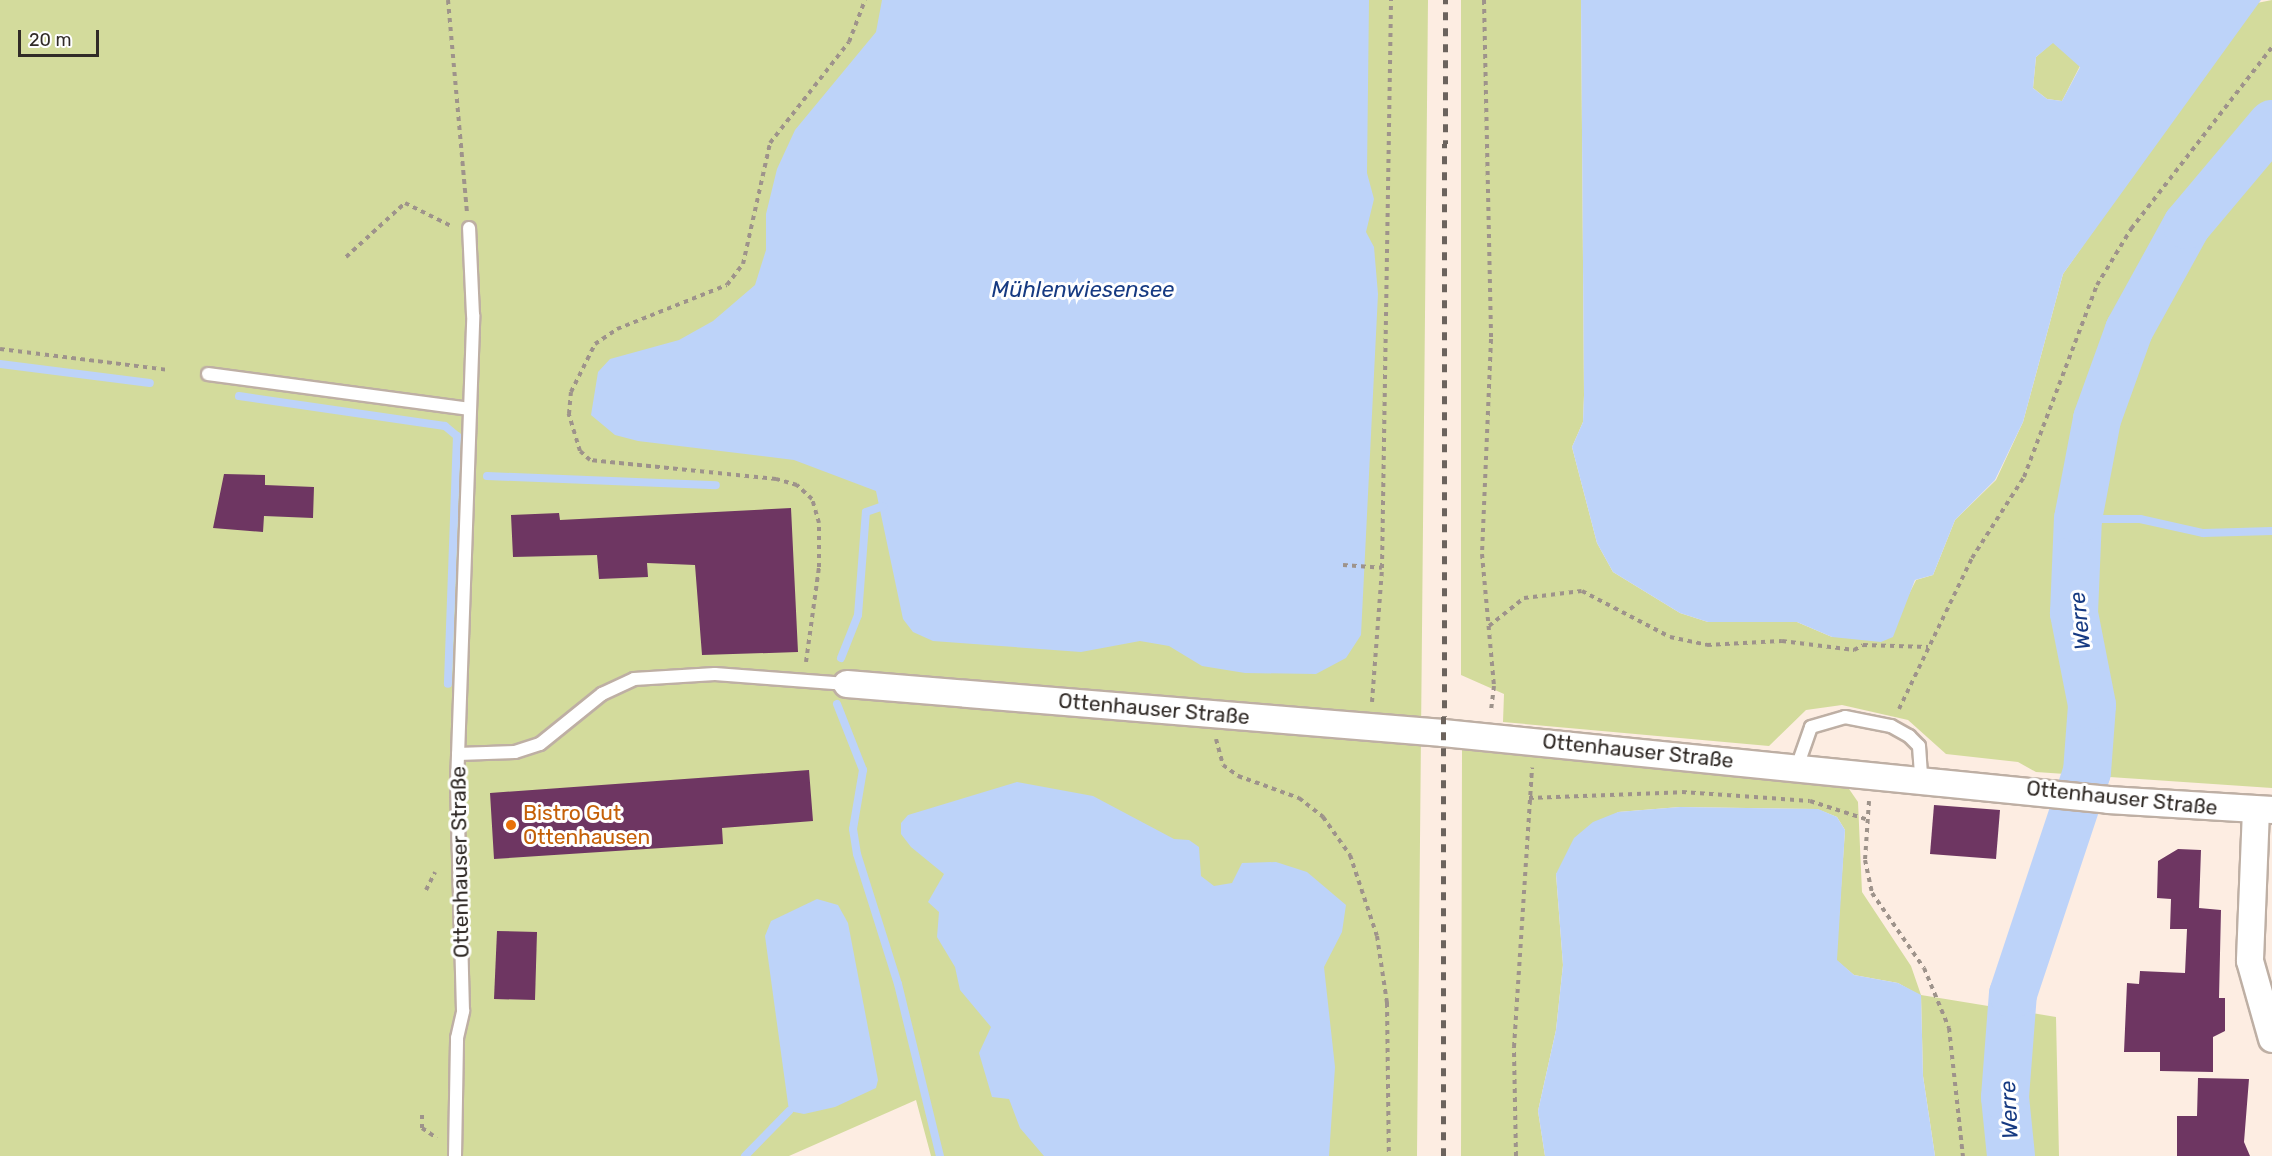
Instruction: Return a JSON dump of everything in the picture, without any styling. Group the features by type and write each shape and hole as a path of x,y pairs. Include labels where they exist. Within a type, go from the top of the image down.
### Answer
{"street":[{"name":"Ottenhauser Straße","path":"848,684 1535,741 1921,778 2109,800 2264,810"},
{"path":"2264,810 2250,961 2272,1039"}],"lane":[{"path":"458,754 470,409 469,228"},
{"path":"208,374 470,409"},
{"name":"Ottenhauser Straße","path":"455,1156 457,1038 463,1011 458,754 515,752 540,744 602,694 634,679 715,674 848,684"},
{"path":"1797,767 1804,736 1824,720 1845,717 1891,726 1919,746 1921,778"}],"path":[{"path":"346,258 405,203 449,226 469,228 448,0"},
{"path":"803,681 819,567 819,523 812,499 797,485 776,479 590,460 580,451 569,414 571,392 596,344 616,329 727,285 743,264 770,143 849,42 865,0"},
{"path":"1370,727 1382,568 1391,0"},
{"path":"1484,0 1491,339 1482,555 1494,686 1488,737"},
{"path":"1891,726 1972,558 2034,456 2097,285 2131,229 2272,47"},
{"path":"0,349 168,369"},
{"path":"1343,565 1382,568"},
{"path":"1489,626 1524,598 1582,591 1670,637 1707,645 1782,641 1854,650 1863,645 1928,647"},
{"path":"1216,714 1216,748 1223,765 1238,776 1299,798 1323,817 1350,855 1377,936 1387,1003 1389,1156"},
{"path":"1516,1156 1514,1047 1529,798 1535,741"},
{"path":"1871,774 1865,860 1872,893 1924,968 1949,1028 1963,1156"},
{"path":"1529,798 1682,792 1810,801 1868,820"},
{"path":"426,890 435,872"},
{"path":"422,1115 426,1133 456,1139"}],"green space":[{"path":"0,0 1428,0 1417,1156 931,1156 916,1100 789,1156 0,1156"},
{"path":"1461,0 1581,0 1584,395 1583,422 1572,447 1597,543 1613,572 1680,613 1708,622 1797,622 1832,637 1897,618 1916,580 1933,575 1955,520 1996,480 2023,422 2063,274 2220,50 2257,3 2272,0 2272,788 2036,772 2018,762 1946,754 1908,720 1842,705 1806,710 1769,746 1503,722 1504,694 1461,675"},
{"path":"2053,42 2080,66 2062,101 2047,99 2033,88 2036,57"},
{"path":"1462,750 1847,786 1858,802 1862,892 1911,966 1921,995 2056,1017 2059,1156 1935,1156 1923,1076 1921,996 1898,983 1854,975 1836,960 1845,830 1837,817 1817,809 1680,807 1618,812 1556,874 1563,965 1556,1030 1538,1111 1545,1156 1461,1156"}],"water":[{"name":"Mühlenwiesensee","path":"882,0 1369,0 1367,173 1374,199 1366,232 1374,247 1378,294 1361,635 1346,658 1316,674 1245,673 1202,666 1169,646 1140,641 1081,652 933,641 913,632 903,619 876,491 794,460 638,441 615,435 591,415 598,372 610,359 679,340 713,321 755,285 766,250 766,214 777,169 795,130 876,32"},
{"path":"1581,0 2261,0 2063,274 2023,422 1995,480 1955,520 1933,575 1915,580 1893,637 1881,642 1832,637 1797,622 1708,622 1680,613 1613,572 1597,543 1572,447 1583,422","holes":["2053,43 2080,67 2062,101 2047,99 2033,88 2036,57"]},
{"path":"1017,782 1093,796 1174,839 1189,840 1199,847 1201,876 1214,886 1232,883 1242,863 1276,862 1307,872 1346,905 1342,932 1324,967 1335,1067 1329,1156 1044,1156 1020,1128 1009,1099 992,1097 979,1053 991,1027 960,990 955,967 937,937 939,912 928,902 944,874 911,847 901,834 901,823 908,815"},
{"path":"1680,807 1818,809 1837,817 1845,830 1837,960 1854,975 1898,983 1921,995 1923,1076 1935,1156 1545,1156 1538,1111 1556,1030 1563,965 1556,874 1574,838 1593,822 1618,812"},
{"path":"817,899 838,905 848,923 878,1080 876,1088 835,1107 804,1114 789,1111 765,936 771,921"}],"building":[{"path":"224,474 265,475 265,485 314,487 313,518 264,516 263,532 213,528"},
{"path":"791,508 798,652 702,655 695,565 647,563 648,577 599,579 597,555 513,557 511,515 559,513 560,520"},
{"path":"809,770 813,821 722,828 723,844 494,859 490,793"},
{"path":"1934,805 2000,810 1996,859 1930,854"},
{"path":"2178,849 2201,850 2199,908 2221,910 2219,998 2225,998 2225,1031 2213,1037 2213,1072 2160,1071 2160,1052 2124,1052 2127,983 2139,984 2140,971 2185,973 2187,929 2170,929 2171,899 2157,898 2158,861"},
{"path":"497,931 537,932 535,1000 494,999"},
{"path":"2198,1078 2249,1079 2244,1142 2250,1156 2177,1156 2177,1116 2197,1116"}],"waterway":[{"name":"Werre","path":"2011,1156 2005,1097 2013,994 2087,772 2092,705 2074,613 2078,519 2097,419 2129,330 2187,225 2272,124"},
{"path":"0,364 150,383"},
{"path":"239,396 445,426 457,436 448,684"},
{"path":"487,476 716,485"},
{"path":"841,658 858,615 866,512 883,506"},
{"path":"2078,519 2140,519 2203,533 2272,531"},
{"path":"837,704 863,770 853,829 857,854 898,984 940,1156"},
{"path":"745,1156 789,1111"}],"railway":[{"path":"1443,1156 1445,0"}],"place":[{"name":"Bistro Gut Ottenhausen","path":"511,825"}]}
